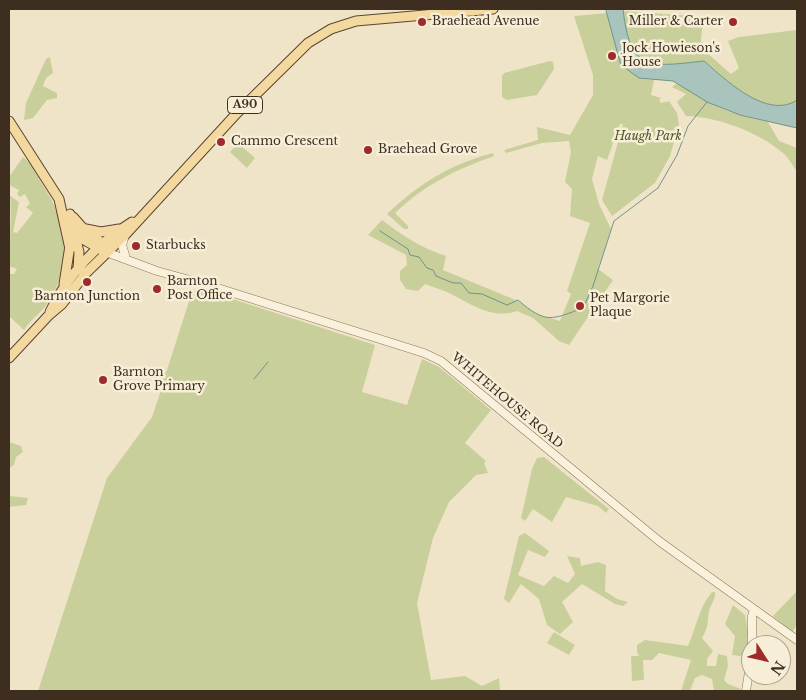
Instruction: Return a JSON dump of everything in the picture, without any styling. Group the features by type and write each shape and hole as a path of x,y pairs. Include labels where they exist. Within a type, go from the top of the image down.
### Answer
{"main road":[{"name":"A90","path":"49,315 61,291 78,270 139,217 274,74 297,52 320,35 339,26 369,19 493,9"},
{"path":"9,120 70,214 104,248"},
{"path":"59,199 67,227 70,249"},
{"path":"70,214 79,252 74,289"},
{"path":"79,225 92,232 124,231"},
{"path":"67,227 75,235 104,248"},
{"path":"61,291 66,276 71,239 75,235 88,234"},
{"name":"A90","path":"9,358 49,315 62,304 104,248"}],"street":[{"path":"124,231 122,241 127,257"},
{"name":"WHITEHOUSE ROAD","path":"104,248 127,257 142,266 208,284 424,353 441,361 645,530 797,640"},
{"path":"752,635 757,612"}],"green space":[{"path":"623,11 706,17 710,19 702,29 701,41 708,50 706,52 731,74 739,68 728,41 739,37 797,30 797,100 785,105 773,105 760,101 735,87 704,61 663,65 643,60 635,55 629,46"},
{"name":"Haugh Park","path":"607,13 639,78 654,80 651,95 661,98 659,100 661,103 669,101 677,113 679,124 670,156 655,183 612,216 602,200 623,124 620,124 607,160 598,156 592,179 599,204 611,229 598,269 613,280 569,345 559,341 533,318 517,311 507,313 489,312 425,284 418,291 406,289 400,280 400,271 407,265 406,255 368,235 382,220 412,241 446,256 443,270 518,301 537,314 560,321 571,294 567,291 590,223 570,216 572,189 565,182 571,152 569,141 542,143 506,153 504,150 538,140 537,127 570,135 593,95 593,75 574,16"},
{"path":"50,57 53,73 46,78 43,86 57,93 57,98 47,100 33,118 24,120 26,103 46,59"},
{"path":"550,61 553,62 554,69 537,95 507,100 502,97 502,76 504,73"},
{"path":"676,84 721,108 768,122 779,141 797,148 797,172 783,153 762,138 737,127 711,119 686,116 677,102 686,94 672,87"},
{"path":"238,143 255,158 247,168 230,152"},
{"path":"493,153 494,156 467,166 429,186 406,203 395,213 408,226 408,229 404,229 387,214 411,193 436,176 463,163"},
{"path":"23,157 33,168 54,205 60,219 64,248 63,263 55,291 44,308 24,330 9,316 9,274 14,274 17,269 9,266 11,216 9,195 19,202 13,232 17,233 33,213 26,207 30,204 25,194 20,197 17,194 19,190 9,185 9,177"},
{"path":"198,288 375,345 362,392 407,405 422,359 439,367 491,410 465,443 486,461 484,463 488,473 476,475 449,502 433,538 417,603 431,680 465,676 482,686 499,678 500,691 38,691 107,478 152,417 160,393 160,381 167,370 192,292"},
{"path":"9,442 21,446 23,452 16,457 14,465 9,468"},
{"path":"544,457 609,509 606,513 598,506 566,497 552,522 533,509 525,521 521,518 532,469 537,458"},
{"path":"9,496 28,498 26,505 9,507"},
{"path":"525,533 549,551 545,557 528,550 518,575 544,586 554,576 568,583 575,574 567,556 580,558 581,566 598,562 606,565 605,591 617,599 628,602 623,606 615,604 582,584 562,602 573,622 560,634 547,625 539,599 521,584 509,603 504,599 519,536"},
{"path":"797,591 797,624 792,633 773,616"},
{"path":"712,592 715,592 715,597 709,611 707,628 702,638 713,651 707,659 707,666 716,666 718,654 727,656 728,666 724,680 728,684 741,689 741,691 714,691 712,679 702,675 695,678 690,691 681,691 691,660 659,653 652,660 643,660 644,680 632,681 631,656 639,656 637,645 645,640 688,646 701,611"},
{"path":"733,605 745,615 748,635 741,635 741,656 732,655 735,636 725,624"},
{"path":"554,632 575,645 569,655 547,643"}],"water":[{"path":"606,9 623,9 626,30 631,45 637,55 646,61 656,64 669,64 704,61 735,87 760,101 773,105 785,105 797,100 797,128 740,115 707,102 673,81 639,78 621,65"}],"waterway":[{"path":"380,231 408,249 410,255 419,257 427,268 433,270 436,276 453,283 461,283 469,293 482,294 507,305 518,300 535,313 549,318 583,308 593,286 614,221 658,188 677,155 688,126 707,102"},
{"path":"254,379 268,362"}],"place":[{"name":"Braehead Avenue","path":"422,22"},
{"name":"Miller & Carter","path":"733,22"},
{"name":"Jock Howieson's House","path":"612,56"},
{"name":"Cammo Crescent","path":"221,142"},
{"name":"Braehead Grove","path":"368,150"},
{"name":"Starbucks","path":"136,246"},
{"name":"Barnton Junction","path":"87,282"},
{"name":"Barnton Post Office","path":"157,289"},
{"name":"Pet Margorie Plaque","path":"580,306"},
{"name":"Barnton Grove Primary","path":"103,380"}]}
